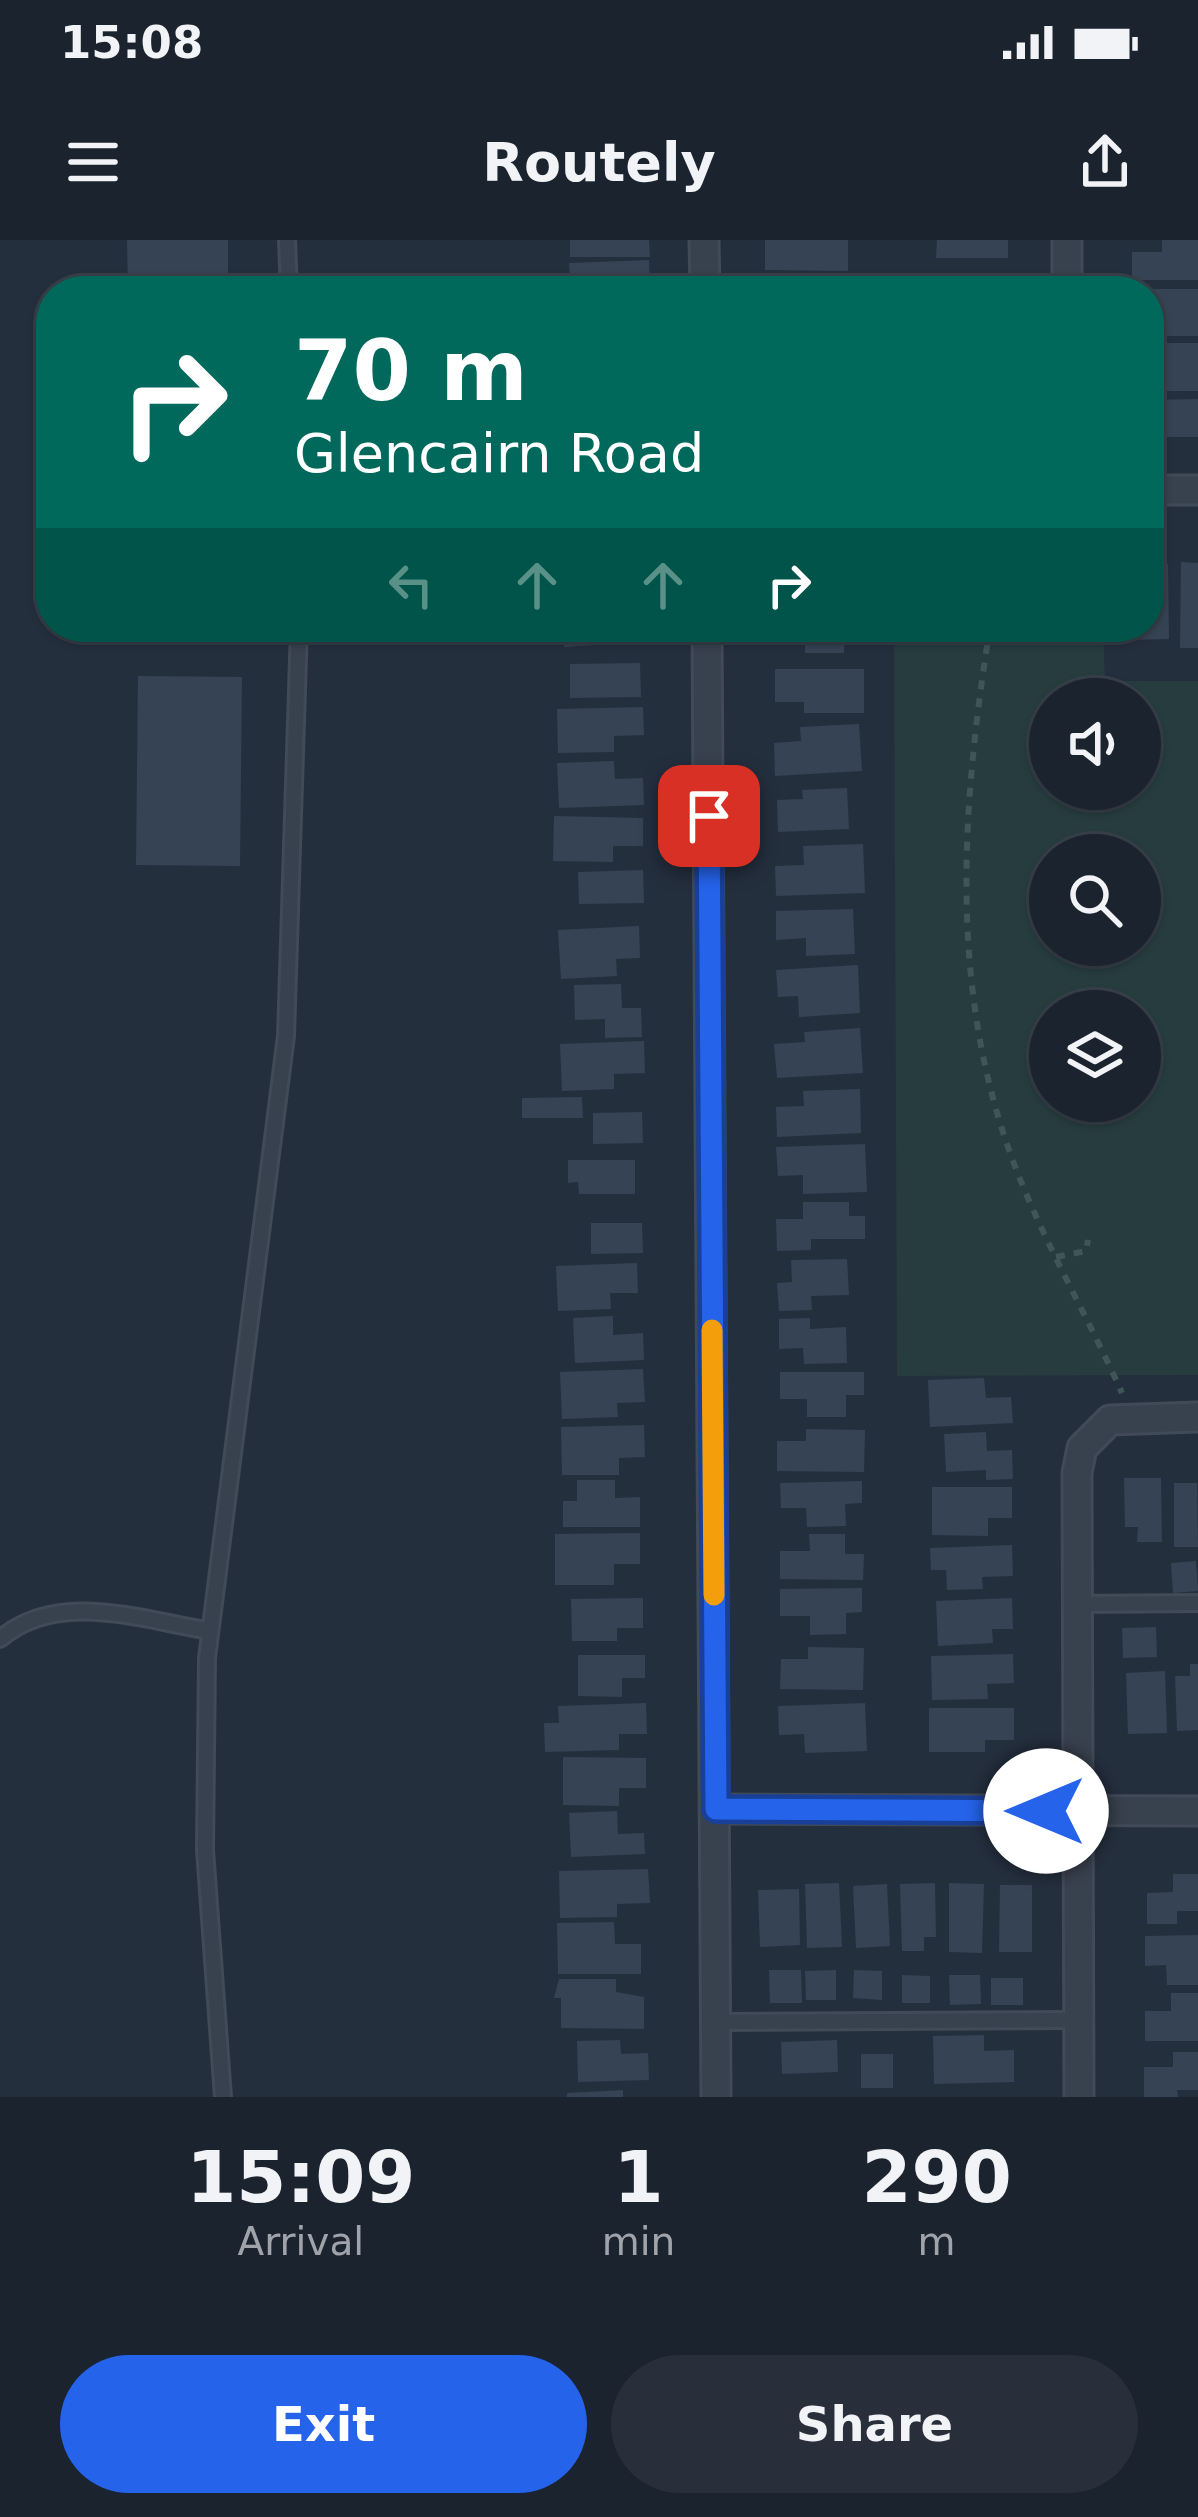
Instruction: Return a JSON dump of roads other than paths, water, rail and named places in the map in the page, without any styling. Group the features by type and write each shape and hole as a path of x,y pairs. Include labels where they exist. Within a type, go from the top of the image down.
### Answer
{"street":[{"path":"704,240 705,276"},
{"path":"1067,240 1067,276"},
{"path":"1164,490 1198,490"},
{"path":"707,642 716,2097"},
{"path":"1079,2097 1080,1811 1074,1604 1075,1490 1082,1448 1110,1420 1198,1417"},
{"path":"716,1809 1198,1810"}],"lane":[{"path":"287,240 288,276"},
{"path":"224,2097 206,1850 210,1631 286,1036 299,642"},
{"path":"1074,1604 1198,1604"},
{"path":"0,1639 23,1619 79,1609 210,1631"},
{"path":"716,2022 1079,2020"}]}
